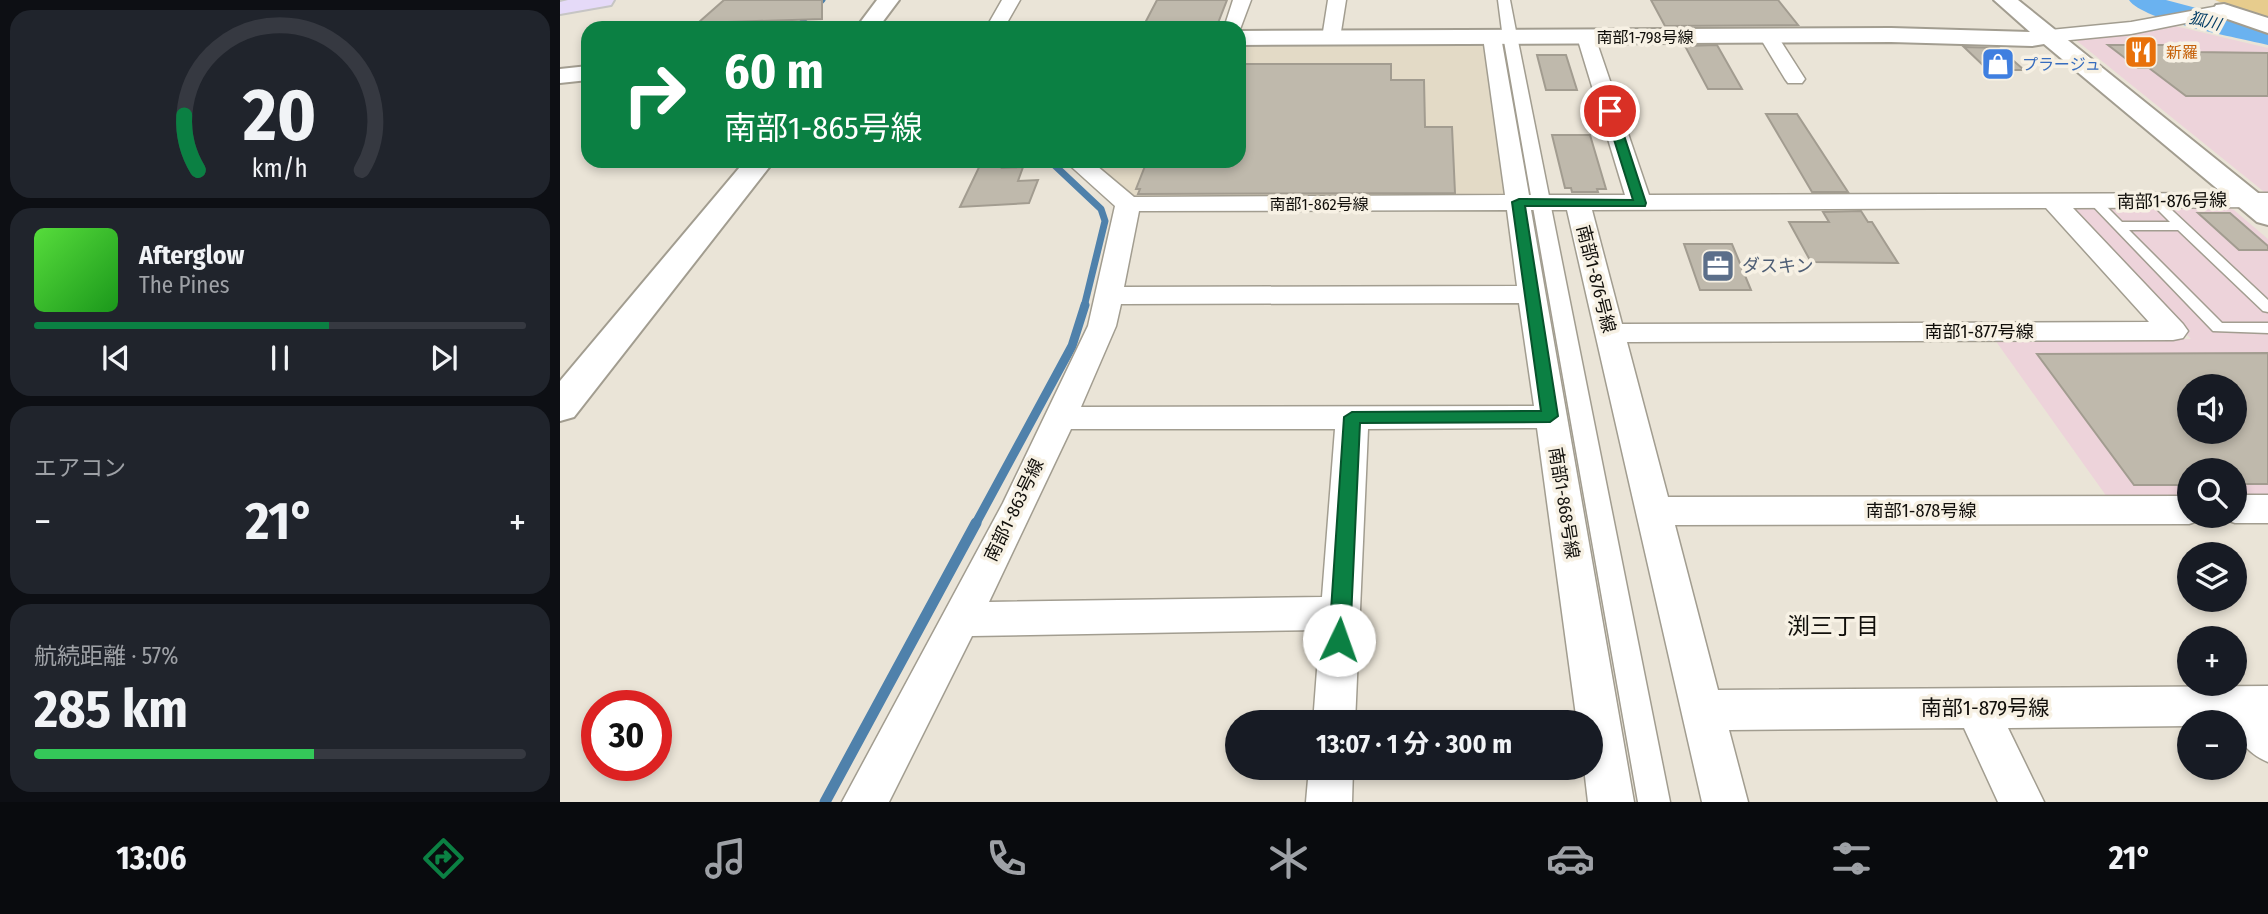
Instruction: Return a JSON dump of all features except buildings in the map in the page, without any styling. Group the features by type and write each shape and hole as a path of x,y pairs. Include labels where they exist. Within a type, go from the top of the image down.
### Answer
{"main road":[{"path":"560,8 603,0"}],"street":[{"path":"872,21 888,0"},
{"path":"999,21 1011,0"},
{"path":"1235,21 1242,0"},
{"path":"1331,38 1336,0"},
{"path":"1504,0 1504,36"},
{"path":"2006,0 2262,206"},
{"path":"2050,36 2131,28 2212,8 2268,26"},
{"name":"南部1-798号線","path":"1246,38 1891,35 2032,39 2050,36"},
{"name":"南部1-868号線","path":"1504,36 1534,202 1531,294 1611,802"},
{"path":"1768,36 1795,79"},
{"path":"1586,37 1640,203"},
{"path":"560,76 581,74"},
{"path":"560,407 754,168"},
{"path":"1085,168 1128,205"},
{"name":"南部1-876号線","path":"1725,802 1578,203 2155,201 2262,206"},
{"path":"1534,202 1654,802"},
{"name":"南部1-877号線","path":"1610,333 2173,331 2054,202"},
{"name":"南部1-862号線","path":"1128,205 1578,203"},
{"name":"南部1-863号線","path":"865,802 1020,504 1102,326 1128,205"},
{"path":"1110,296 1531,294"},
{"path":"1058,418 1550,416"},
{"path":"1335,710 1352,417"},
{"path":"2247,509 2268,509"},
{"name":"南部1-878号線","path":"1654,512 2177,510"},
{"path":"959,619 1341,613"},
{"path":"2256,706 2268,741"},
{"name":"南部1-879号線","path":"1702,710 2256,706"},
{"path":"1976,708 2021,802"},
{"path":"1329,802 1330,780"}],"lane":[{"path":"2155,201 2268,308"},
{"path":"2095,202 2218,328 2268,328"},
{"path":"2118,226 2181,226"}],"shaded area":[{"path":"2215,0 2268,0 2268,22"},
{"path":"2175,26 2268,48 2268,195 2077,41"},
{"path":"1246,45 1484,46 1506,193 1498,197 1131,199 1097,168 1246,168"},
{"path":"2076,208 2226,208 2234,210 2268,239 2268,496 2247,497 2247,458 2177,458 2177,497 2107,497 1995,340 2191,339 2073,212"}],"waterway":[{"path":"803,21 823,0"},
{"name":"狐川","path":"2143,0 2167,11 2268,36"},
{"path":"1057,168 1101,209 1105,221 1084,307"},
{"path":"975,525 1072,346 1085,305"},
{"path":"825,802 976,523"}],"place":[{"name":"新羅","path":"2141,52"},
{"name":"プラージュ","path":"1998,64"},
{"name":"ダスキン","path":"1718,266"}],"district":[{"name":"渕三丁目","path":"1833,626"}],"route":[{"path":"1339,640 1352,417 1550,416 1519,202 1640,203 1610,111"}]}
